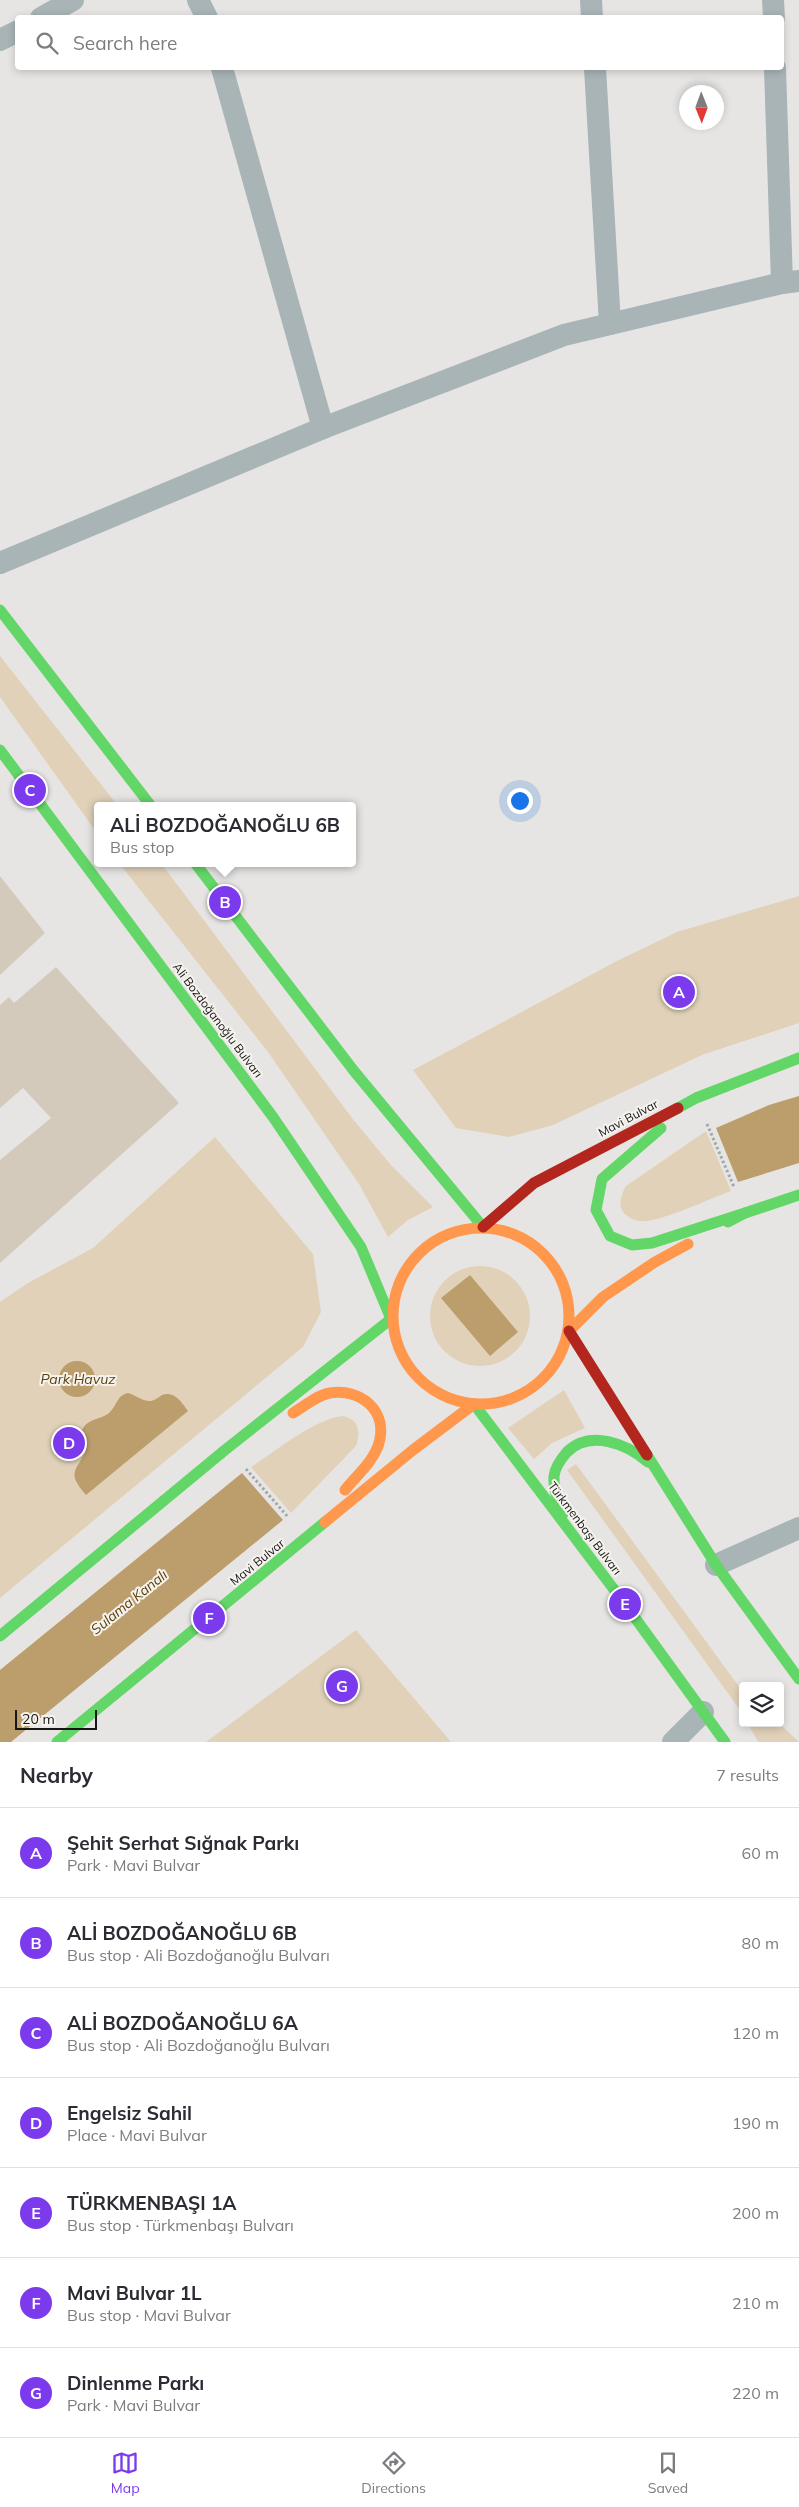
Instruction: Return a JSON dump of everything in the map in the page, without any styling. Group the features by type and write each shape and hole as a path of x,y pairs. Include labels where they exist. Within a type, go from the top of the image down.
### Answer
{"main road":[{"path":"0,610 148,802"},
{"name":"Ali Bozdoğanoğlu Bulvarı","path":"0,750 273,1117 362,1247 391,1319"},
{"path":"198,867 354,1071 483,1227"},
{"name":"Mavi Bulvar","path":"483,1227 534,1183 696,1098 799,1058"},
{"path":"696,1098 602,1179 596,1210 610,1236 632,1245 652,1243 799,1195"},
{"path":"569,1331 603,1296 655,1262 744,1214"},
{"path":"483,1227 513,1233 540,1249 559,1272 569,1301 569,1331 558,1360 539,1383 513,1399 485,1405 457,1402 432,1390 411,1371 397,1346 391,1319 394,1291 407,1265 426,1245 453,1231 483,1227"},
{"path":"0,1636 226,1450 391,1319"},
{"path":"569,1331 716,1565 799,1679"},
{"path":"226,1450 330,1393 362,1395 374,1406 379,1423 379,1442 372,1455 302,1542"},
{"name":"Mavi Bulvar","path":"57,1742 413,1450 474,1404"},
{"name":"Türkmenbaşı Bulvarı","path":"474,1404 725,1742"},
{"path":"576,1539 562,1512 555,1487 555,1474 566,1451 580,1443 596,1440 612,1442 629,1448 646,1460 664,1483"}],"street":[{"path":"46,15 73,0"},
{"path":"198,0 206,15"},
{"path":"591,0 592,15"},
{"path":"773,0 774,15"},
{"path":"0,40 15,32"},
{"path":"223,70 323,428"},
{"path":"595,70 610,324"},
{"path":"0,563 323,428 564,335 791,282 775,70"},
{"path":"716,1565 799,1528"},
{"path":"673,1742 703,1712"}],"path":[{"path":"706,1121 735,1190"},
{"path":"246,1468 289,1518"}],"shaded area":[{"path":"0,656 115,802 94,802 94,829 0,697"},
{"path":"122,867 164,867 352,1118 390,1164 433,1207 408,1220 388,1237 359,1184 268,1052"},
{"path":"799,896 799,1023 702,1055 553,1125 509,1137 456,1128 413,1070 617,961 677,932"},
{"path":"706,1131 731,1191 676,1213 655,1219 638,1221 625,1214 620,1204 626,1186"},
{"path":"215,1137 313,1254 321,1312 303,1347 0,1598 0,1302 28,1283 93,1248"},
{"path":"480,1266 490,1267 508,1274 522,1288 529,1306 529,1326 522,1344 508,1358 490,1365 480,1366 470,1365 452,1358 438,1344 431,1326 430,1316 431,1306 438,1288 452,1274 470,1267"},
{"path":"564,1390 585,1428 552,1443 534,1459 508,1428"},
{"path":"343,1416 352,1420 357,1427 356,1446 291,1513 251,1467 308,1429 332,1418"},
{"path":"576,1464 739,1687 739,1708 567,1470"},
{"path":"356,1630 451,1742 206,1742"},
{"path":"750,1727 783,1727 799,1742 758,1742"}],"water":[{"path":"799,1096 799,1163 738,1182 716,1128 769,1105"},
{"path":"470,1275 518,1332 490,1356 441,1298"},
{"name":"Park Havuz","path":"77,1361 90,1366 95,1379 90,1392 77,1397 64,1392 59,1379 64,1366"},
{"path":"128,1393 148,1401 162,1395 171,1394 181,1401 188,1411 86,1495 76,1482 75,1477 76,1468 86,1451 85,1433 82,1430 87,1423 109,1413 119,1398"},
{"name":"Sulama Kanalı","path":"242,1473 283,1520 11,1742 0,1742 0,1670"}],"building":[{"path":"0,876 45,933 0,975"},
{"path":"56,967 179,1103 0,1263 0,1160 51,1118 23,1088 0,1108 0,1005 9,997 14,1003"}],"traffic: fast":[{"path":"0,610 148,802"},
{"path":"0,750 273,1117 361,1247 391,1319"},
{"path":"198,867 354,1071 483,1227"},
{"path":"678,1108 696,1098 799,1058"},
{"path":"661,1128 602,1179 596,1210 610,1236 632,1245 652,1243 745,1213"},
{"path":"728,1222 745,1213 799,1195"},
{"path":"0,1636 225,1450 391,1319"},
{"path":"474,1404 625,1604 725,1742"},
{"path":"563,1514 555,1491 555,1473 563,1457 576,1445 586,1441 608,1442 630,1450 648,1462"},
{"path":"647,1455 716,1565 799,1679"},
{"path":"57,1742 325,1522"}],"traffic: slow":[{"path":"472,1228 490,1228 515,1234 530,1242 544,1253 555,1267 563,1282 568,1299 569,1316 568,1333 563,1350 555,1365 544,1379 530,1390 507,1401 490,1404 472,1404 447,1398 432,1390 418,1379 407,1365 396,1342 393,1325 393,1307 399,1282 407,1267 418,1253 432,1242 455,1231 472,1228"},
{"path":"569,1331 603,1297 655,1262 688,1244"},
{"path":"293,1413 320,1396 341,1392 362,1398 376,1412 380,1421 381,1431 377,1450 345,1490"},
{"path":"325,1522 413,1450 474,1404"}],"traffic: jam":[{"path":"483,1227 534,1183 678,1108"},
{"path":"569,1331 647,1455"}],"place":[{"name":"ALİ BOZDOĞANOĞLU 6A","path":"30,790"},
{"name":"ALİ BOZDOĞANOĞLU 6B","path":"225,902"},
{"name":"Şehit Serhat Sığnak Parkı","path":"679,992"},
{"name":"Engelsiz Sahil","path":"69,1443"},
{"name":"TÜRKMENBAŞI 1A","path":"625,1604"},
{"name":"Mavi Bulvar 1L","path":"209,1618"},
{"name":"Dinlenme Parkı","path":"342,1686"}]}
